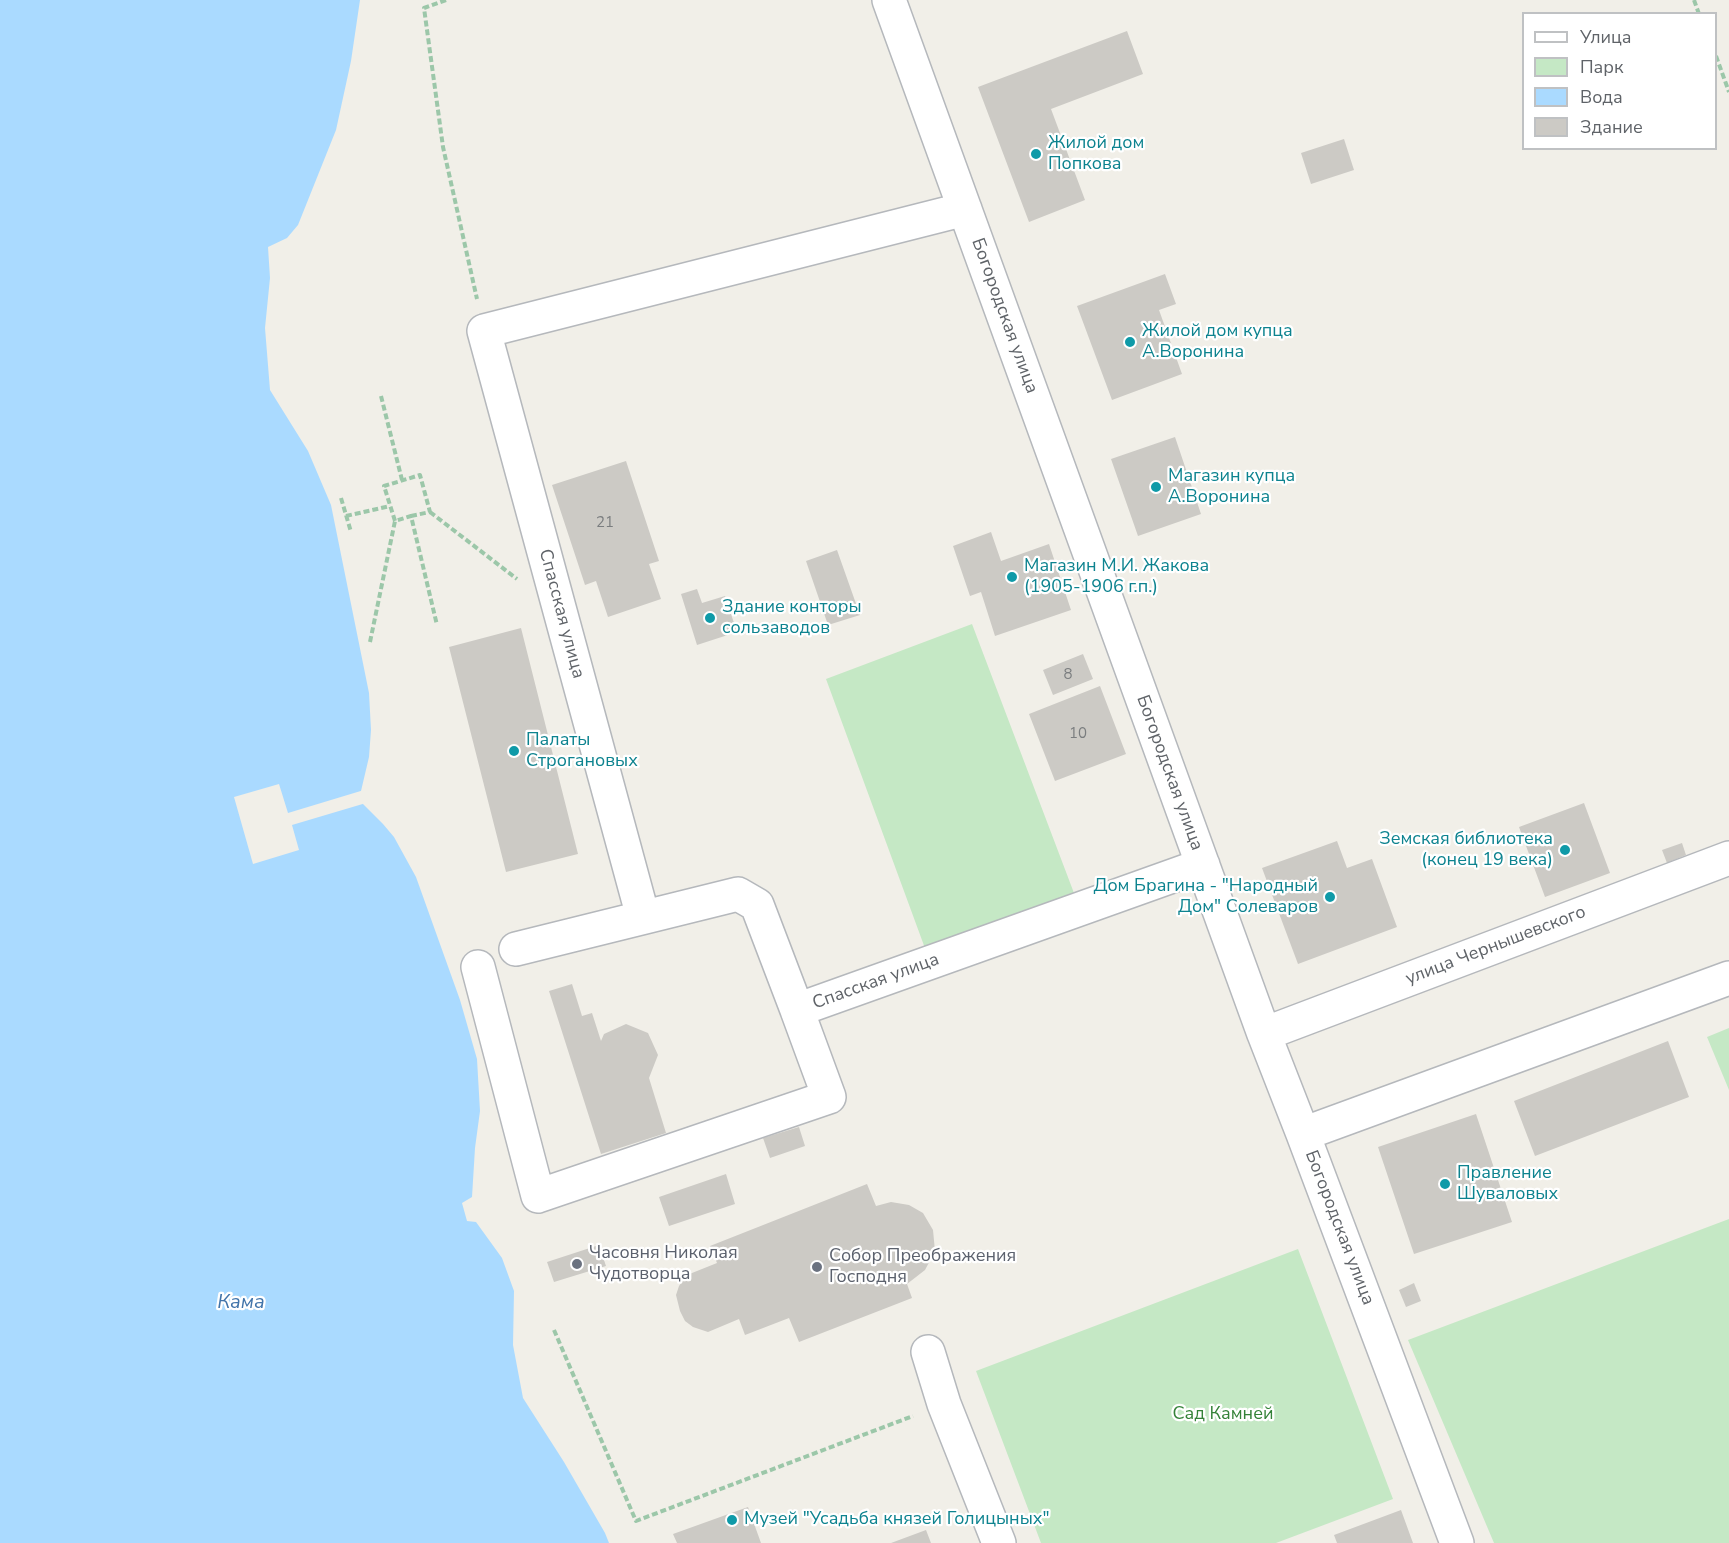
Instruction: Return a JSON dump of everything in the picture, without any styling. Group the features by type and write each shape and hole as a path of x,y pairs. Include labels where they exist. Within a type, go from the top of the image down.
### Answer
{"street":[{"name":"Богородская улица","path":"889,0 1264,1034 1457,1543"},
{"path":"484,331 965,209"},
{"name":"Спасская улица","path":"484,331 644,917 738,894 748,899 757,905 797,1010 1203,865"},
{"name":"улица Чернышевского","path":"1264,1034 1729,858"},
{"path":"516,949 644,917"},
{"path":"478,968 538,1196 829,1097 797,1010"},
{"path":"1303,1134 1729,978"},
{"path":"928,1352 944,1404 999,1543"}],"path":[{"path":"446,0 424,8 443,147 484,331"},
{"path":"1717,59 1729,92"},
{"path":"381,396 402,480"},
{"path":"370,642 395,521 384,486 420,475 430,512 523,583"},
{"path":"341,498 351,532"},
{"path":"346,516 390,506"},
{"path":"395,521 430,512"},
{"path":"411,516 437,625"},
{"path":"554,1330 636,1521 944,1404"}],"green space":[{"path":"972,624 1077,901 926,951 826,679"},
{"path":"1729,1028 1729,1090 1707,1037"},
{"path":"1729,1219 1729,1543 1494,1543 1408,1340"},
{"name":"Сад Камней","path":"1298,1249 1393,1499 1276,1543 1041,1543 976,1371"}],"water":[{"name":"Кама","path":"0,0 360,0 351,61 336,130 298,225 287,238 268,247 270,278 265,328 270,390 308,451 331,505 369,693 371,730 369,757 361,791 363,804 394,837 416,877 460,1000 477,1059 480,1111 472,1197 462,1203 467,1221 476,1222 502,1258 514,1291 513,1345 523,1398 564,1462 609,1543 0,1543"}],"pier":[{"path":"279,784 288,813 364,790 366,803 292,825 299,850 253,864 234,797"}],"building":[{"name":"Жилой дом Попкова","path":"1127,31 1143,74 1051,109 1085,200 1029,222 978,87"},
{"path":"1344,139 1354,170 1311,184 1301,153"},
{"name":"Жилой дом купца А.Воронина","path":"1165,274 1176,304 1159,310 1182,374 1112,400 1077,306"},
{"name":"Магазин купца А.Воронина","path":"1175,437 1201,514 1138,536 1111,459"},
{"path":"626,461 659,561 649,564 661,599 608,617 596,581 585,585 552,485"},
{"name":"Магазин М.И. Жакова (1905-1906 г.п.)","path":"991,532 1001,561 1049,544 1071,610 995,636 981,592 970,596 953,546"},
{"path":"837,550 860,615 828,625 806,561"},
{"name":"Здание конторы сользаводов","path":"697,589 702,603 725,596 737,632 697,645 681,594"},
{"name":"Палаты Строгановых","path":"521,628 578,854 506,872 449,647"},
{"path":"1083,654 1093,679 1053,695 1043,670"},
{"path":"1100,686 1126,754 1055,781 1029,714"},
{"name":"Земская библиотека (конец 19 века)","path":"1584,803 1610,873 1545,897 1519,827"},
{"name":"Дом Брагина - \"Народный Дом\" Солеваров","path":"1337,841 1347,868 1372,859 1397,927 1298,964 1262,868"},
{"path":"1682,843 1686,855 1667,863 1662,850"},
{"path":"572,984 582,1016 592,1013 601,1041 604,1034 626,1024 648,1033 658,1055 649,1078 666,1133 601,1154 549,991"},
{"path":"1668,1041 1689,1097 1535,1156 1514,1101"},
{"name":"Правление Шуваловых","path":"1476,1114 1512,1222 1414,1254 1378,1147"},
{"path":"799,1127 805,1146 770,1158 763,1138"},
{"path":"726,1174 735,1204 669,1226 659,1197"},
{"name":"Собор Преображения Господня","path":"867,1184 876,1206 891,1202 909,1205 923,1213 933,1230 935,1251 925,1270 907,1284 912,1298 799,1342 789,1318 745,1335 739,1319 708,1332 693,1327 685,1321 676,1295 679,1286 687,1275 717,1263 710,1246"},
{"name":"Часовня Николая Чудотворца","path":"599,1245 606,1266 554,1282 547,1262"},
{"path":"1414,1283 1421,1301 1406,1307 1399,1290"},
{"name":"Музей \"Усадьба князей Голицыных\"","path":"748,1507 761,1543 677,1543 673,1534"},
{"path":"1401,1510 1413,1543 1337,1543 1334,1535"},
{"path":"926,1530 931,1543 891,1543"}],"place":[{"name":"Жилой дом Попкова","path":"1036,154"},
{"name":"Жилой дом купца А.Воронина","path":"1130,342"},
{"name":"Магазин купца А.Воронина","path":"1156,487"},
{"name":"Магазин М.И. Жакова (1905-1906 г.п.)","path":"1012,577"},
{"name":"Здание конторы сользаводов","path":"710,618"},
{"name":"Палаты Строгановых","path":"514,751"},
{"name":"Земская библиотека (конец 19 века)","path":"1565,850"},
{"name":"Дом Брагина - \"Народный Дом\" Солеваров","path":"1330,897"},
{"name":"Правление Шуваловых","path":"1445,1184"},
{"name":"Часовня Николая Чудотворца","path":"577,1264"},
{"name":"Собор Преображения Господня","path":"817,1267"},
{"name":"Музей \"Усадьба князей Голицыных\"","path":"732,1520"}]}
